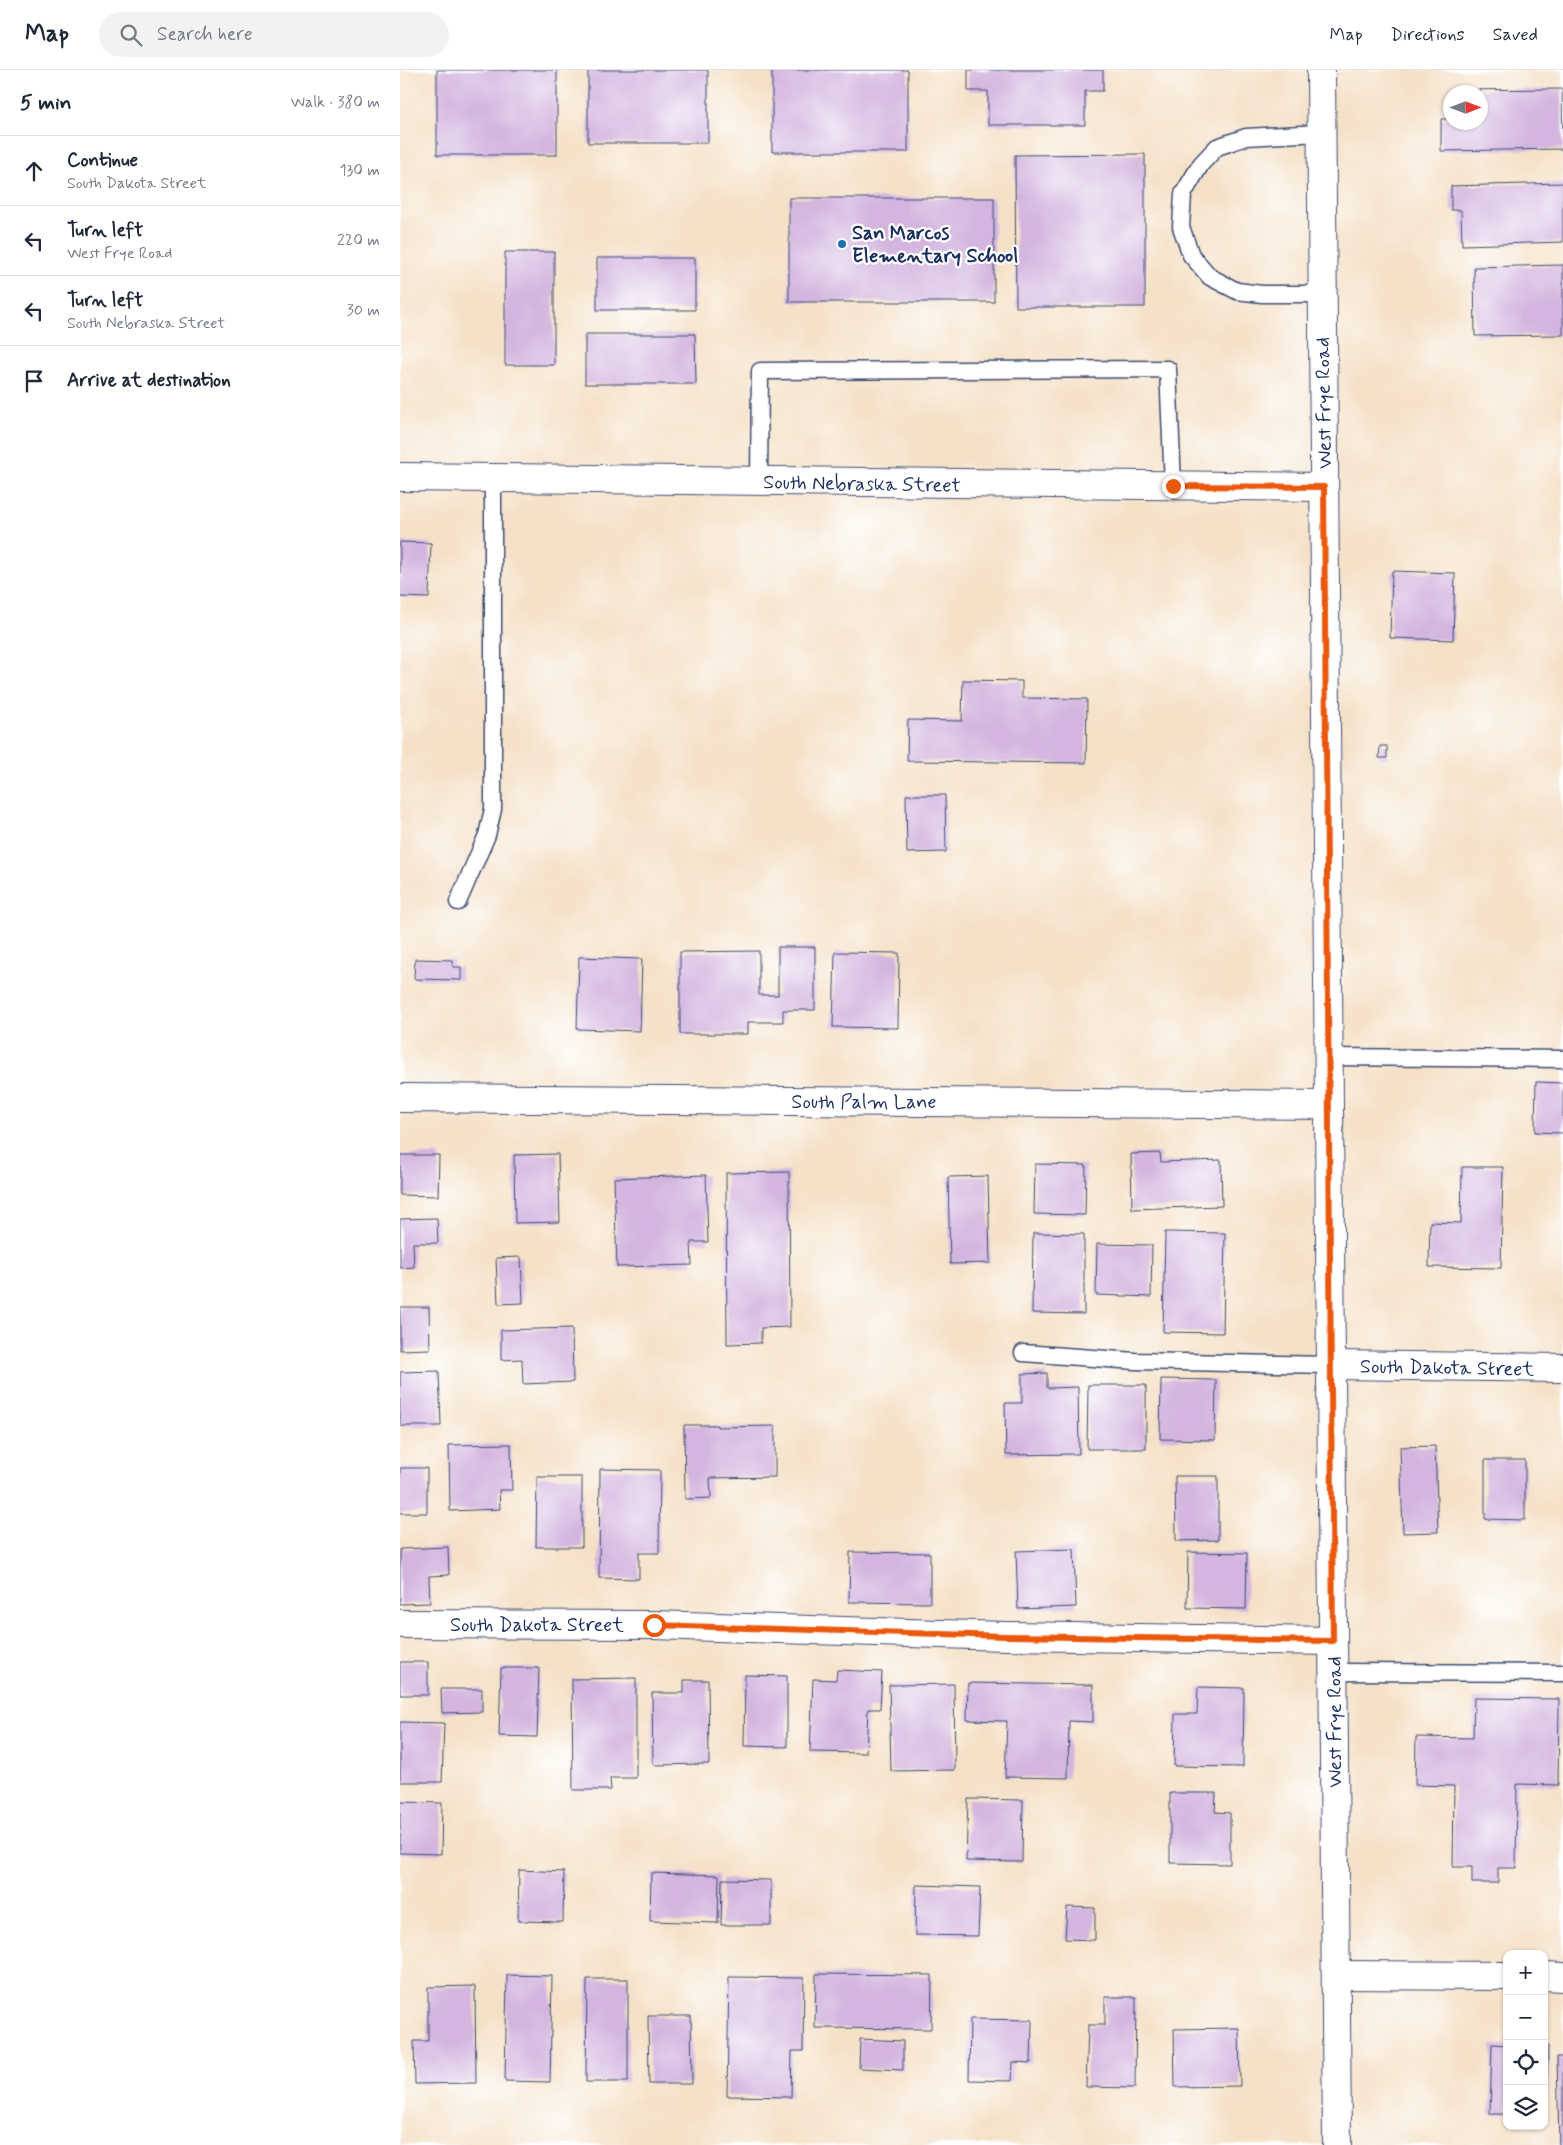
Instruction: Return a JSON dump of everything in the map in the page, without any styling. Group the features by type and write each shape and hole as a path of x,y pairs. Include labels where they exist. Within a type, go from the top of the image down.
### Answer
{"street":[{"name":"West Frye Road","path":"1321,70 1337,2145"},
{"name":"South Nebraska Street","path":"400,477 1324,487"},
{"name":"South Palm Lane","path":"400,1098 1328,1105"},
{"name":"South Dakota Street","path":"1331,1365 1563,1368"},
{"name":"South Dakota Street","path":"400,1624 654,1625 1005,1636 1333,1641"},
{"path":"1336,1975 1503,1976"},
{"path":"1548,1976 1563,1977"}],"lane":[{"path":"1321,133 1246,137 1217,147 1201,164 1183,194 1182,227 1191,255 1210,277 1237,290 1262,294 1322,294"},
{"path":"759,481 760,371 1168,369 1173,486"},
{"path":"458,902 487,835 493,809 493,478"},
{"path":"1328,1056 1563,1058"},
{"path":"1024,1353 1135,1361 1331,1365"},
{"path":"1333,1672 1563,1673"}],"building":[{"path":"437,70 557,70 557,155 437,155"},
{"path":"588,70 708,70 708,143 588,143"},
{"path":"772,70 908,70 908,152 772,152"},
{"path":"968,70 1103,70 1103,91 1085,91 1085,125 988,125 988,91 968,91"},
{"path":"1562,89 1563,149 1441,151 1441,119 1443,119 1443,130 1488,130 1488,90"},
{"path":"1145,154 1145,307 1016,307 1015,155"},
{"path":"1563,183 1563,242 1462,245 1461,210 1451,210 1451,186"},
{"path":"789,198 994,198 994,302 789,302"},
{"path":"505,252 554,252 554,365 505,365"},
{"path":"597,258 695,258 695,310 597,310"},
{"path":"1563,265 1563,335 1475,336 1474,267"},
{"path":"585,334 695,334 696,384 585,384"},
{"path":"400,542 431,543 429,598 400,597"},
{"path":"1392,571 1455,573 1453,640 1390,638"},
{"path":"963,680 1022,681 1022,698 1087,699 1086,763 907,761 908,720 962,721"},
{"path":"1380,746 1387,746 1387,758 1379,758"},
{"path":"906,795 945,795 946,852 907,853"},
{"path":"778,947 815,947 815,1010 783,1010 783,1022 748,1022 748,1034 680,1034 680,952 759,951 759,995 778,995"},
{"path":"835,952 899,953 898,1028 833,1027"},
{"path":"579,957 642,959 640,1031 577,1029"},
{"path":"415,959 453,960 453,967 461,967 461,980 414,979"},
{"path":"1536,1082 1563,1083 1563,1133 1535,1132"},
{"path":"1160,1153 1161,1162 1221,1160 1222,1206 1132,1209 1131,1154"},
{"path":"558,1154 560,1222 515,1223 514,1155"},
{"path":"400,1155 439,1155 438,1196 400,1195"},
{"path":"1035,1164 1086,1165 1085,1215 1034,1214"},
{"path":"1462,1167 1503,1167 1501,1268 1429,1267 1430,1222 1461,1223"},
{"path":"789,1172 790,1327 761,1328 761,1343 727,1344 726,1173"},
{"path":"706,1175 708,1242 691,1242 692,1265 617,1267 614,1178"},
{"path":"988,1176 990,1263 950,1264 948,1177"},
{"path":"437,1218 438,1243 413,1243 414,1267 400,1268 400,1219"},
{"path":"1165,1232 1225,1233 1223,1333 1163,1332"},
{"path":"1033,1233 1084,1234 1084,1314 1032,1313"},
{"path":"1097,1244 1152,1245 1151,1297 1096,1295"},
{"path":"521,1257 523,1303 498,1304 496,1258"},
{"path":"400,1307 429,1307 430,1349 400,1350"},
{"path":"572,1328 573,1382 523,1384 522,1359 501,1360 501,1330"},
{"path":"439,1371 441,1426 400,1426 400,1372"},
{"path":"1047,1373 1047,1388 1078,1387 1079,1454 1006,1455 1005,1403 1022,1403 1022,1374"},
{"path":"1161,1379 1216,1380 1215,1440 1160,1439"},
{"path":"1088,1385 1146,1385 1146,1449 1087,1449"},
{"path":"684,1425 717,1425 717,1427 775,1426 775,1477 710,1478 711,1498 685,1499"},
{"path":"511,1444 512,1490 499,1490 500,1509 450,1511 449,1445"},
{"path":"1435,1446 1438,1532 1403,1533 1400,1447"},
{"path":"1485,1460 1525,1460 1525,1520 1485,1519"},
{"path":"400,1468 427,1468 427,1513 400,1513"},
{"path":"600,1469 660,1470 659,1553 639,1553 639,1579 599,1578"},
{"path":"1175,1476 1218,1476 1218,1540 1176,1541"},
{"path":"537,1477 582,1477 582,1547 536,1547"},
{"path":"448,1547 449,1575 429,1576 430,1603 400,1604 400,1549"},
{"path":"1074,1549 1076,1607 1018,1609 1016,1551"},
{"path":"850,1552 930,1553 930,1603 849,1602"},
{"path":"1188,1552 1247,1553 1246,1609 1187,1608"},
{"path":"400,1662 428,1662 428,1695 400,1695"},
{"path":"501,1668 539,1668 537,1737 499,1736"},
{"path":"837,1670 882,1672 880,1709 868,1709 866,1753 810,1752 813,1679 836,1680"},
{"path":"745,1675 787,1676 787,1747 744,1746"},
{"path":"636,1678 636,1778 610,1778 611,1790 573,1790 572,1679"},
{"path":"684,1680 708,1680 709,1764 653,1765 652,1693 684,1693"},
{"path":"968,1683 1093,1685 1093,1722 1069,1721 1068,1778 1005,1777 1007,1721 967,1720"},
{"path":"954,1684 955,1770 891,1771 889,1685"},
{"path":"1198,1687 1244,1688 1243,1767 1174,1766 1175,1714 1197,1714"},
{"path":"441,1689 482,1689 482,1712 442,1713"},
{"path":"1474,1698 1559,1699 1558,1785 1517,1784 1516,1868 1498,1868 1498,1883 1472,1883 1472,1867 1453,1867 1454,1786 1415,1785 1416,1737 1473,1738"},
{"path":"400,1722 444,1723 442,1782 400,1782"},
{"path":"1170,1793 1216,1793 1215,1812 1230,1813 1230,1864 1170,1863"},
{"path":"968,1799 1023,1800 1022,1862 966,1861"},
{"path":"400,1802 442,1803 441,1854 400,1853"},
{"path":"519,1870 564,1872 563,1922 518,1921"},
{"path":"651,1873 719,1875 718,1923 650,1921"},
{"path":"722,1879 771,1880 771,1925 721,1925"},
{"path":"916,1885 980,1887 978,1936 915,1935"},
{"path":"1067,1907 1095,1908 1095,1940 1065,1939"},
{"path":"816,1974 932,1975 931,2029 815,2028"},
{"path":"507,1975 552,1976 550,2082 505,2081"},
{"path":"729,1977 804,1978 803,2051 792,2051 791,2097 727,2096"},
{"path":"587,1979 628,1979 628,2082 586,2082"},
{"path":"475,1986 476,2083 415,2084 414,2041 428,2041 428,1987"},
{"path":"1105,1997 1136,1997 1135,2088 1086,2087 1088,2025 1105,2025"},
{"path":"648,2016 691,2016 692,2084 649,2084"},
{"path":"970,2019 1032,2020 1031,2063 1013,2062 1012,2081 969,2080"},
{"path":"1239,2028 1240,2086 1175,2087 1174,2029"},
{"path":"860,2039 903,2041 903,2070 859,2068"},
{"path":"1492,2044 1503,2045 1503,2114 1490,2114"},
{"path":"1557,2057 1563,2057 1563,2145 1559,2145"}],"place":[{"name":"San Marcos Elementary School","path":"842,244"}],"route":[{"path":"654,1625 1005,1636 1333,1641 1324,487 1173,486"}]}
